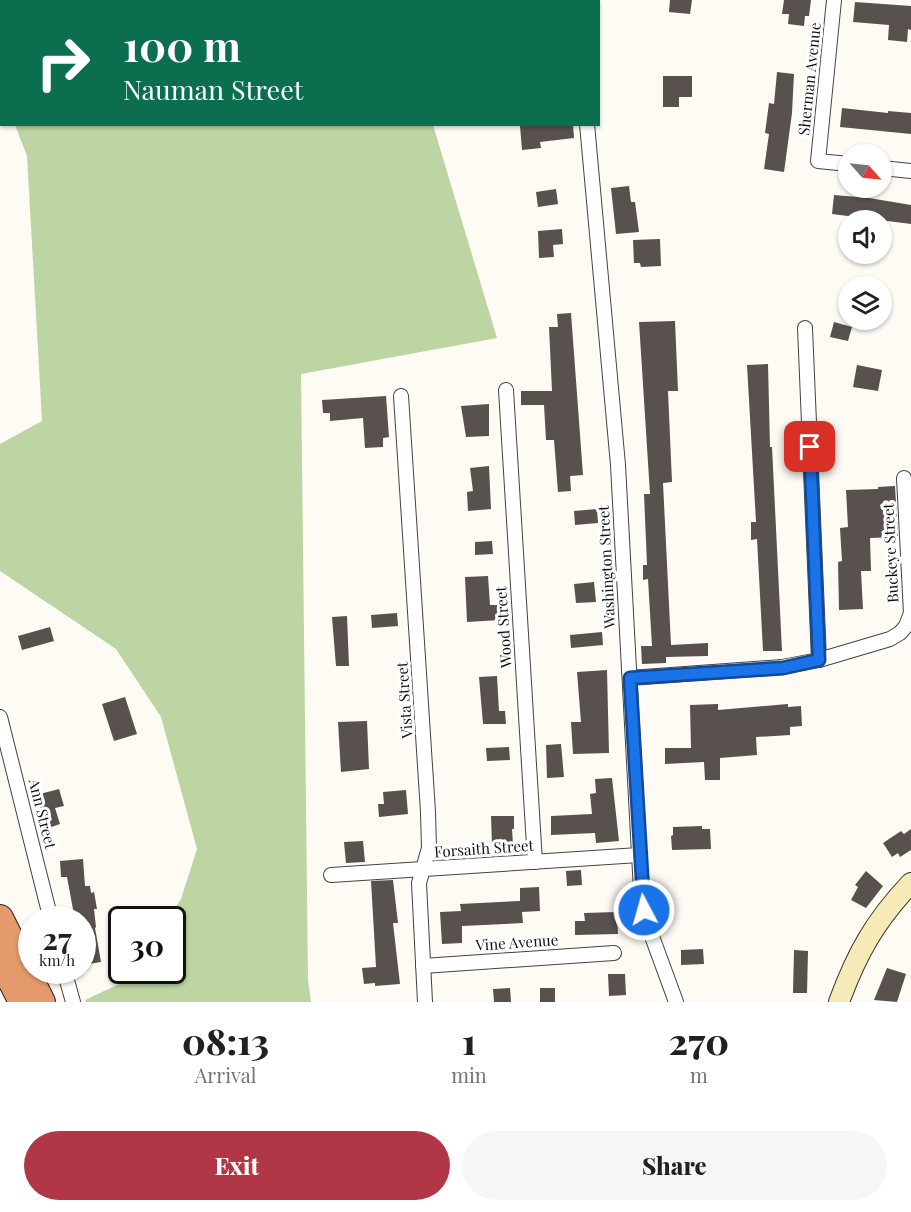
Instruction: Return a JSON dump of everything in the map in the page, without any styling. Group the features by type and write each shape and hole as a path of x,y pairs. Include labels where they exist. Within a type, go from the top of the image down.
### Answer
{"highway":[{"path":"0,918 42,1002"},
{"path":"0,959 22,1002"}],"street":[{"name":"Sherman Avenue","path":"834,0 818,161 838,163"},
{"name":"Washington Street","path":"587,126 616,443 644,910 676,1002"},
{"path":"892,169 911,171"},
{"path":"630,678 783,668 819,660 805,328"},
{"name":"Wood Street","path":"506,390 535,862"},
{"name":"Vista Street","path":"401,396 428,812 429,848 419,883 425,1002"},
{"name":"Buckeye Street","path":"819,660 890,639 906,626 911,613 904,478"},
{"name":"Ann Street","path":"0,717 47,906"},
{"name":"Forsaith Street","path":"331,875 639,855"},
{"path":"839,1002 864,944 880,918 911,884"},
{"name":"Vine Avenue","path":"423,966 614,953"},
{"path":"68,984 73,1002"}],"green space":[{"path":"15,126 433,126 497,338 301,374 308,980 311,1002 86,1002 85,1000 119,984 186,984 186,906 176,906 181,899 197,849 161,717 116,649 0,571 0,444 42,421 27,156"}],"building":[{"path":"670,0 692,0 690,14 669,12"},
{"path":"784,0 811,0 809,16 805,16 804,26 788,24 789,14 782,14"},
{"path":"855,2 911,6 911,30 908,29 907,42 888,40 889,25 853,22"},
{"path":"777,72 794,74 792,113 784,172 764,169 769,134 765,133 769,103 774,104"},
{"path":"663,76 692,76 692,97 679,97 679,107 663,107"},
{"path":"842,108 911,113 911,134 840,127"},
{"path":"520,126 573,126 574,138 540,142 541,148 522,150"},
{"path":"629,186 631,202 635,202 639,232 616,234 611,188"},
{"path":"556,189 558,204 538,207 536,192"},
{"path":"834,195 838,195 838,198 869,198 911,205 911,224 892,222 892,210 838,210 838,215 832,214"},
{"path":"562,229 563,244 553,245 554,257 539,258 538,231"},
{"path":"660,239 661,266 641,267 640,263 634,263 633,240"},
{"path":"571,313 583,475 570,476 571,491 558,492 554,440 546,440 544,405 521,405 521,391 552,391 549,327 558,327 557,314"},
{"path":"675,321 678,391 668,391 672,482 663,483 671,645 708,643 708,656 666,657 666,663 642,664 641,646 652,646 648,579 643,580 643,565 647,565 644,494 650,494 639,322"},
{"path":"834,322 838,323 838,330 851,330 848,341 830,337"},
{"path":"768,364 770,447 772,447 782,651 763,651 757,539 751,540 751,522 756,522 747,365"},
{"path":"857,365 882,370 878,391 853,387"},
{"path":"386,396 389,437 383,438 383,447 365,448 363,418 330,421 330,413 323,413 322,400"},
{"path":"489,404 489,436 466,437 461,406"},
{"path":"489,466 491,509 468,511 467,492 473,491 470,468"},
{"path":"895,486 898,537 870,538 871,571 861,571 863,609 839,610 838,562 842,561 840,528 848,527 846,490"},
{"path":"597,509 598,523 575,525 574,511"},
{"path":"492,541 493,554 475,555 475,542"},
{"path":"488,576 490,605 499,605 500,620 467,622 465,577"},
{"path":"594,582 596,602 576,603 574,584"},
{"path":"397,613 398,626 372,628 371,615"},
{"path":"347,616 349,666 336,666 332,617"},
{"path":"50,627 54,641 22,650 18,636"},
{"path":"602,632 603,645 571,648 570,635"},
{"path":"607,670 609,753 573,754 571,722 581,722 577,672"},
{"path":"497,676 499,711 505,711 506,724 483,724 479,677"},
{"path":"125,697 137,734 114,741 102,704"},
{"path":"718,704 718,710 788,704 788,707 801,706 802,726 790,727 790,735 756,737 757,755 720,758 720,780 705,780 704,762 665,764 665,748 691,748 690,705"},
{"path":"367,721 369,769 341,772 338,722"},
{"path":"561,744 564,777 547,778 546,745"},
{"path":"509,747 510,760 487,761 486,748"},
{"path":"612,778 619,841 596,843 595,833 551,835 551,816 592,814 590,794 596,793 595,779"},
{"path":"59,789 64,806 55,808 60,824 43,830 36,795"},
{"path":"406,790 408,814 379,817 378,804 384,804 383,792"},
{"path":"491,816 514,816 513,844 492,846"},
{"path":"702,826 702,829 710,829 711,849 672,850 673,827"},
{"path":"911,829 911,850 900,857 898,853 892,857 883,843 901,831 904,834"},
{"path":"363,841 365,862 346,863 344,842"},
{"path":"83,859 85,886 90,886 91,893 94,892 97,909 96,906 72,906 67,877 61,877 60,861"},
{"path":"581,870 582,885 567,886 566,871"},
{"path":"866,871 883,886 866,908 851,900 858,887 855,885"},
{"path":"393,880 398,923 393,923 400,984 375,986 375,983 364,984 362,968 376,967 371,881"},
{"path":"539,887 540,911 522,912 523,923 462,926 462,943 442,944 440,912 461,911 460,904 520,901 520,888"},
{"path":"617,912 618,934 575,935 575,921 585,921 584,913"},
{"path":"96,934 101,962 96,963"},
{"path":"703,949 704,964 681,965 681,950"},
{"path":"794,950 808,951 807,993 793,993"},
{"path":"887,968 906,974 897,1002 874,1000"},
{"path":"608,974 625,974 626,995 609,996"},
{"path":"510,988 511,1002 494,1002 493,989"},
{"path":"540,988 555,988 555,1002 540,1002"}],"route":[{"path":"644,910 641,891 630,678 783,668 819,660 810,447"}]}
